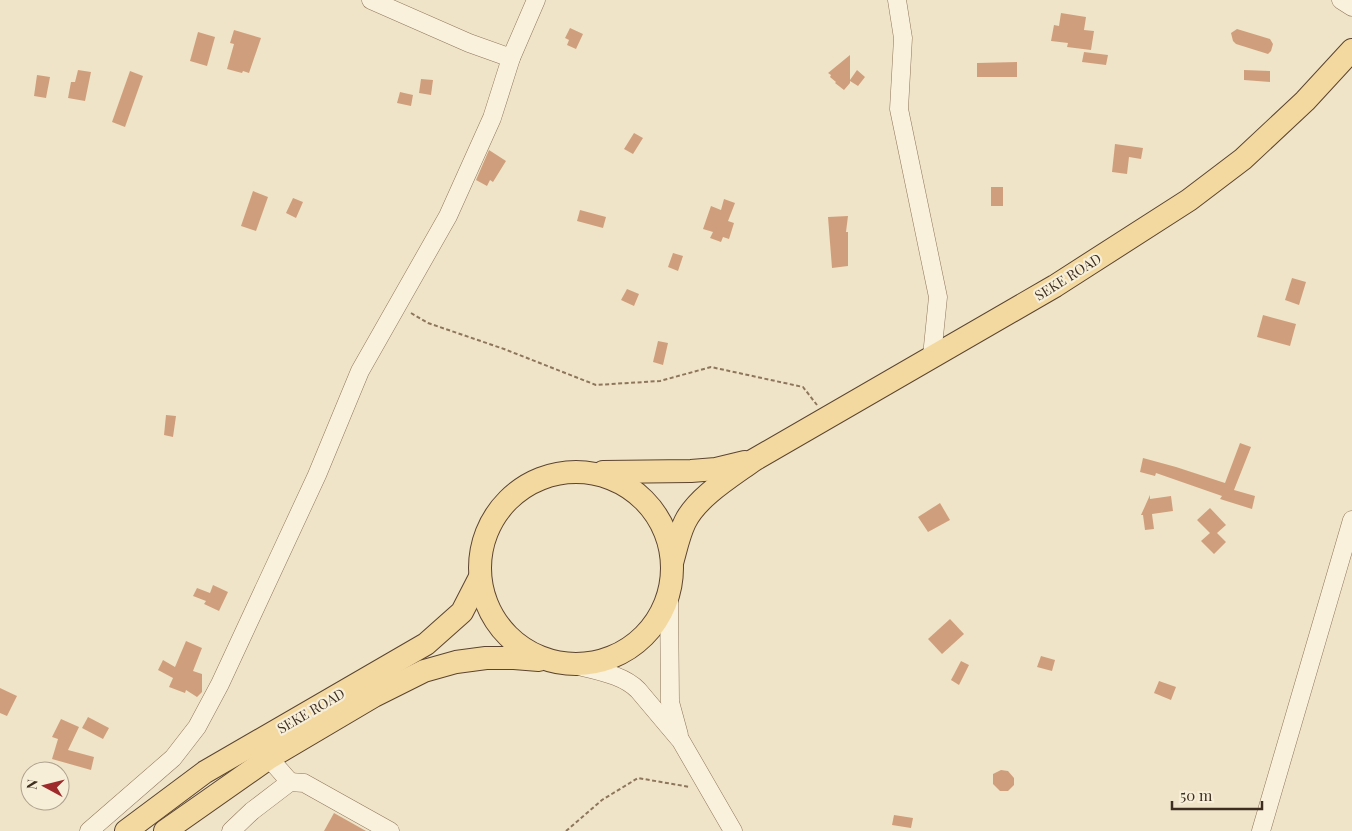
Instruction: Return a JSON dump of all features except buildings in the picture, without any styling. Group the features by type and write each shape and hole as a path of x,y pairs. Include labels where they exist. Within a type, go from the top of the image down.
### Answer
{"main road":[{"name":"SEKE ROAD","path":"754,460 1055,286 1189,200 1243,159 1305,100 1352,50"},
{"path":"591,473 691,472 716,469 754,460"},
{"path":"672,562 685,522 693,510 723,482 754,460"},
{"name":"SEKE ROAD","path":"165,831 269,758 374,696 424,671 456,662 486,658 514,658 575,665 597,663 616,656 635,645 650,630 662,613 669,593 672,562 668,541 663,528 647,503 631,489 612,478 591,473 571,472 552,474 534,481 517,492 503,505 488,530 480,558 480,577 490,614 501,630 514,643 530,654 547,661"},
{"name":"SEKE ROAD","path":"126,831 205,772 426,644 462,612 480,577"}],"street":[{"path":"370,0 469,43 512,58"},
{"path":"89,831 173,758 197,727 224,676 317,475 360,371 448,216 492,118 512,58 536,0"},
{"path":"897,0 903,38 899,109 938,296 932,356"},
{"path":"1341,0 1352,7"},
{"path":"1261,831 1352,520"},
{"path":"669,593 670,702 681,741"},
{"path":"575,665 618,677 631,683 681,741 733,831"},
{"path":"269,758 290,782"},
{"path":"231,831 252,811 290,782 304,783 390,831"}],"path":[{"path":"398,306 428,323 504,349 596,385 660,380 711,367 802,387 826,418"},
{"path":"566,831 602,800 638,778 709,791"}]}
